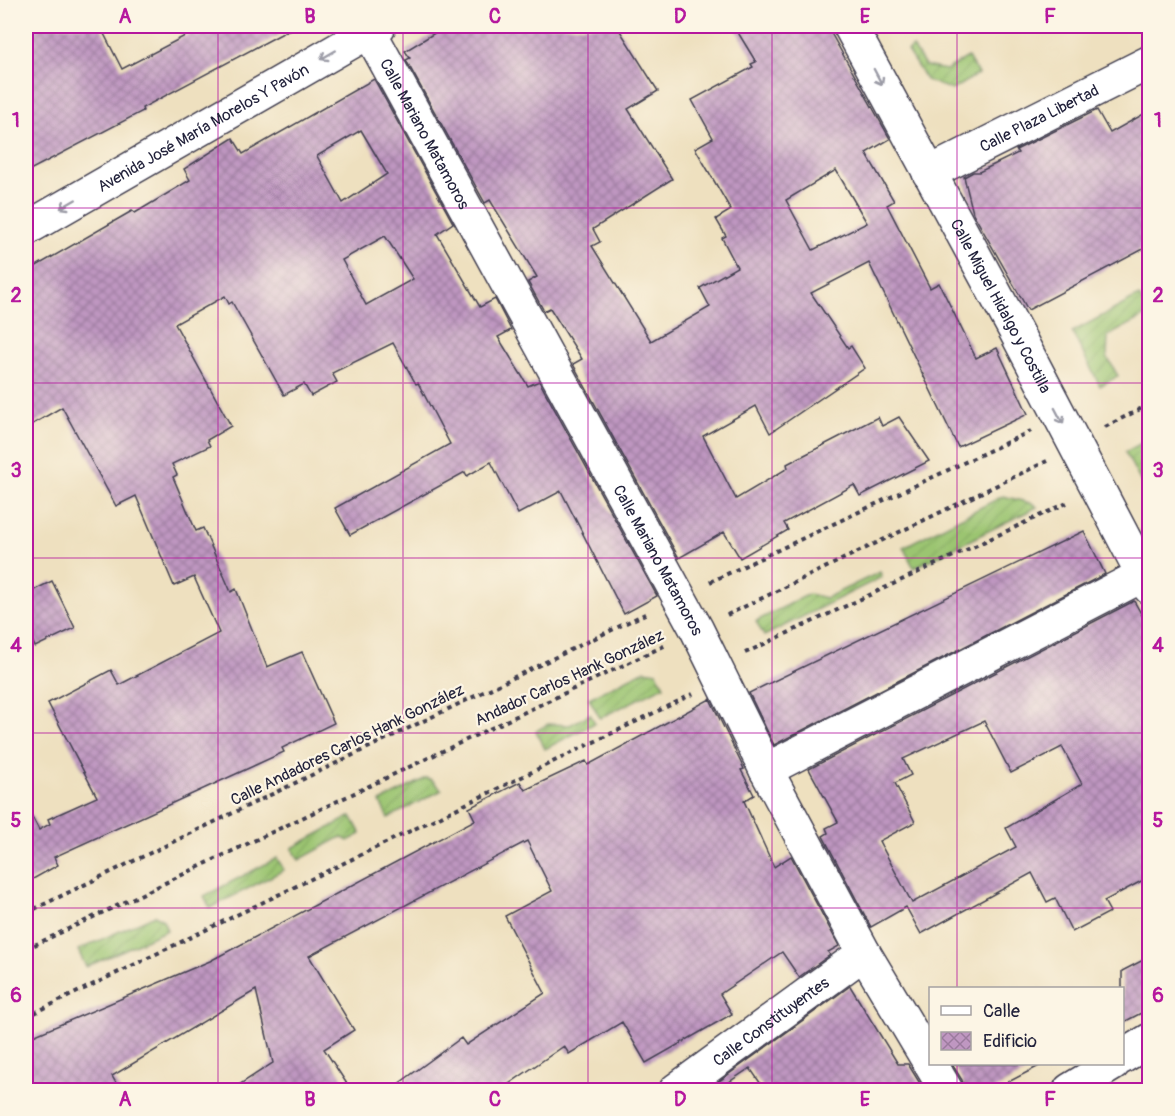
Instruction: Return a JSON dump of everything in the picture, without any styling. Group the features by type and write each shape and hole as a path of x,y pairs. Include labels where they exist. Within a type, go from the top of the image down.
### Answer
{"street":[{"name":"Calle Miguel Hidalgo y Costilla","path":"850,26 1146,581"},
{"name":"Avenida José María Morelos Y Pavón","path":"26,229 374,28"},
{"name":"Calle Mariano Matamoros","path":"374,28 720,673 766,770 864,953 929,1062"},
{"name":"Calle Plaza Libertad","path":"929,173 1149,62"},
{"path":"766,770 1146,581"},
{"name":"Calle Constituyentes","path":"676,1090 864,953"},
{"path":"1124,1056 1149,1040"},
{"name":"Calle Mariano Matamoros","path":"931,1065 946,1090"},
{"path":"1070,1090 1111,1065"}],"path":[{"name":"Andador Carlos Hank González","path":"26,949 1076,448 1090,435 1149,404"},
{"path":"679,597 1060,417"},
{"path":"26,1017 720,673 1098,489"},
{"name":"Calle Andadores Carlos Hank González","path":"26,913 679,597"}],"green space":[{"path":"913,47 925,66 946,70 968,57 978,74 952,90 926,80 907,51"},
{"path":"1139,296 1149,314 1108,336 1107,357 1118,376 1100,386 1072,332"},
{"path":"1150,440 1149,497 1125,452"},
{"path":"1003,496 1034,504 1037,507 914,568 903,547"},
{"path":"880,572 882,577 764,636 756,621 809,594 826,598"},
{"path":"645,670 657,672 664,686 600,718 589,698"},
{"path":"590,714 595,723 545,749 536,731 548,724 570,725"},
{"path":"426,778 432,780 442,790 388,818 380,802"},
{"path":"351,816 361,834 348,841 341,837 299,860 292,848"},
{"path":"277,858 284,870 210,908 204,896"},
{"path":"155,915 163,920 167,930 86,967 78,950"}],"building":[{"path":"26,26 100,26 122,69 204,26 296,26 142,108 143,111 26,172"},
{"path":"446,26 617,26 658,91 628,109 672,179 593,229 600,242 592,246 651,341 710,307 700,288 737,267 722,238 726,236 716,219 731,210 695,148 713,138 692,100 753,67 751,64 756,62 734,26 827,26 890,139 866,153 894,201 887,205 930,288 939,283 976,358 997,348 1028,414 958,447 869,263 811,293 848,348 851,346 865,368 770,433 756,406 703,436 736,499 788,468 787,464 878,417 882,426 899,417 929,461 860,496 854,485 784,523 788,530 740,558 724,532 679,558 573,364 582,359 550,308 544,311 528,282 537,277 490,200 485,203 406,60 410,58 405,51","holes":["836,170 867,223 813,250 786,200"]},
{"path":"374,79 453,223 437,234 480,307 495,299 511,330 498,337 528,386 539,381 657,596 624,614 561,491 518,514 491,462 467,476 465,472 350,535 335,508 450,444 418,383 416,384 393,343 332,373 337,382 311,396 304,384 284,395 232,302 229,304 225,296 175,324 231,426 207,440 210,446 172,464 177,475 173,477 196,531 203,528 231,592 236,589 267,667 302,652 334,723 282,748 284,752 54,857 58,865 26,883 26,805 39,830 50,824 48,819 97,797 48,703 111,670 119,685 219,633 194,577 174,586 136,496 116,506 62,407 26,428 26,272 132,211 135,213 190,180 184,169 233,138 243,154","holes":["361,130 387,174 343,203 317,156","385,236 413,279 366,305 342,260"]},
{"path":"1097,110 1110,133 1149,111 1149,246 1028,310 973,213 964,177 1018,153 1016,150"},
{"path":"1084,531 1105,574 774,745 749,693"},
{"path":"52,581 75,628 35,647 26,626 26,594"},
{"path":"1134,601 1149,628 1149,877 1104,901 1110,912 1072,932 1055,898 1047,902 1032,873 921,934 906,907 871,927 823,836 828,833 826,828 838,822 809,769","holes":["984,721 1011,773 1062,747 1082,784 1006,828 1016,847 912,903 879,841 915,822 895,783 911,775 903,759"]},
{"path":"710,699 754,795 744,801 774,867 791,856 839,946 828,952 830,955 799,977 782,952 720,994 732,1014 646,1063 622,1022 569,1054 564,1046 500,1090 390,1090 461,1038 466,1045 545,993 505,916 552,891 527,841 309,956 354,1030 324,1049 351,1090 231,1090 273,1063 256,990 112,1076 120,1090 26,1090 26,1039 210,961 475,820 469,808 520,782 525,790 586,761 588,765"},
{"path":"1149,957 1149,1009 1124,1022 1124,987 1122,987 1122,971"},
{"path":"850,986 898,1064 908,1064 924,1090 765,1090 750,1068 717,1090 707,1090"},
{"path":"953,1065 1041,1065 993,1090 965,1090"}]}
